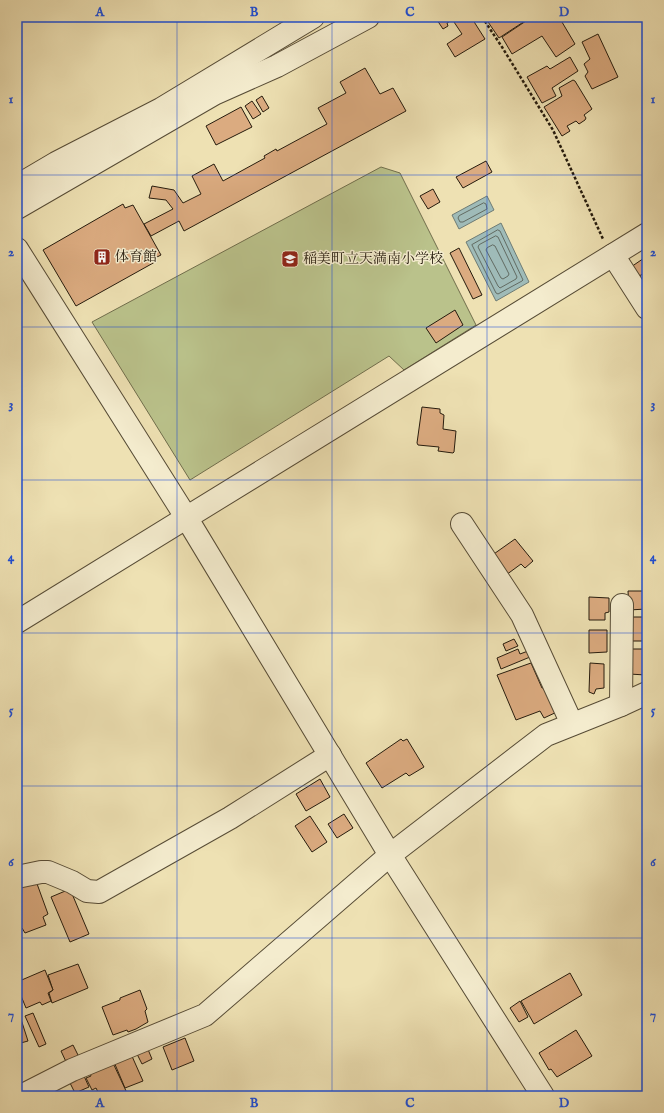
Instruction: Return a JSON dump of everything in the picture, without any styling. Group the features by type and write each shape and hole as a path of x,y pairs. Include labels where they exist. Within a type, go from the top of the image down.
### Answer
{"street":[{"path":"17,186 56,163 161,109 313,17"},
{"path":"17,208 214,94 277,66 367,18"},
{"path":"17,622 647,234"},
{"path":"17,249 186,518 390,856 543,1096"},
{"path":"613,255 647,308"},
{"path":"462,524 522,615 572,724"},
{"path":"622,606 622,705"},
{"path":"17,1089 20,1096 72,1070 205,1015 390,856 546,735 622,705 647,693"},
{"path":"17,877 48,872 72,882 87,891 99,892 230,818 330,755"}],"path":[{"path":"482,17 553,130 602,237 613,255"}],"green space":[{"path":"381,167 400,173 476,325 404,370 389,356 190,480 92,322"}],"water":[{"path":"487,196 494,210 459,229 452,215"},
{"path":"501,223 529,282 496,301 466,242"}],"building":[{"path":"435,17 457,17 447,23 448,26 443,29"},
{"path":"463,17 471,17 485,39 455,57 447,44 462,34 454,22"},
{"path":"489,17 531,17 499,38 486,19"},
{"path":"532,17 559,17 575,44 556,57 542,36 512,54 502,37"},
{"path":"563,17 574,17 565,21"},
{"path":"598,34 618,77 592,89 585,76 588,72 584,64 590,59 582,42"},
{"path":"570,57 578,71 552,88 556,96 542,103 527,77 547,66 550,69"},
{"path":"365,68 380,94 393,88 406,111 184,231 179,221 151,236 144,224 173,209 166,200 149,198 152,186 174,190 183,203 201,194 192,176 214,164 223,181 265,158 264,156 276,149 277,151 327,124 318,108 346,93 340,82"},
{"path":"573,80 592,109 584,115 586,118 585,120 579,124 576,121 567,126 570,131 562,136 544,107 562,96 559,88"},
{"path":"262,96 269,108 263,112 256,100"},
{"path":"252,101 261,114 253,119 245,106"},
{"path":"241,107 252,127 216,145 206,126"},
{"path":"486,161 492,172 463,188 456,177"},
{"path":"433,189 440,202 428,209 420,196"},
{"name":"体育館","path":"123,204 125,208 133,205 161,255 153,259 155,262 76,306 43,250"},
{"path":"459,248 482,295 473,299 450,253"},
{"path":"647,256 647,272 637,277 631,267"},
{"path":"455,310 463,325 436,343 426,328"},
{"path":"422,407 440,409 440,413 444,415 443,429 456,431 453,453 438,451 439,447 418,445 417,443"},
{"path":"515,539 533,561 525,568 521,564 506,575 491,556"},
{"path":"628,591 645,591 646,609 629,610"},
{"path":"589,597 609,598 609,612 605,613 605,620 589,620"},
{"path":"630,617 646,617 645,641 629,641"},
{"path":"589,630 607,630 607,652 589,653"},
{"path":"514,639 518,646 506,651 503,644"},
{"path":"518,649 520,654 528,651 530,657 501,669 497,658"},
{"path":"630,649 647,649 646,675 629,674"},
{"path":"531,663 542,688 547,687 559,711 544,718 540,711 516,720 497,675"},
{"path":"590,663 604,664 604,688 596,689 594,694 589,692"},
{"path":"401,739 403,741 407,739 424,767 409,776 406,773 382,788 366,763"},
{"path":"320,779 330,797 306,811 296,794"},
{"path":"344,814 353,828 337,838 328,824"},
{"path":"310,816 327,842 312,852 295,826"},
{"path":"36,881 48,914 43,917 46,925 25,933 22,928 17,930 17,887"},
{"path":"70,889 89,934 70,942 51,897"},
{"path":"78,964 88,988 52,1003 49,993 53,990 48,975"},
{"path":"45,970 53,990 48,993 51,1001 42,1005 40,1002 26,1008 17,986 17,982"},
{"path":"570,973 582,995 534,1024 521,1001"},
{"path":"140,990 147,1009 145,1011 148,1022 128,1032 127,1030 113,1035 102,1007"},
{"path":"520,1001 528,1017 519,1022 510,1008"},
{"path":"19,1013 28,1041 17,1044 17,1014"},
{"path":"33,1013 46,1044 39,1047 25,1016"},
{"path":"576,1030 592,1056 557,1077 551,1069 549,1070 539,1053"},
{"path":"185,1038 194,1061 172,1070 163,1047"},
{"path":"73,1045 80,1059 68,1066 61,1051"},
{"path":"147,1047 152,1059 142,1064 136,1052"},
{"path":"131,1054 143,1081 125,1088 114,1062"},
{"path":"113,1063 127,1093 123,1096 100,1096 96,1088 92,1090 86,1078 91,1076 90,1073"},
{"path":"84,1076 89,1087 75,1093 70,1083"}],"place":[{"name":"体育館","path":"102,257"},
{"name":"稲美町立天満南小学校","path":"290,259"}]}
